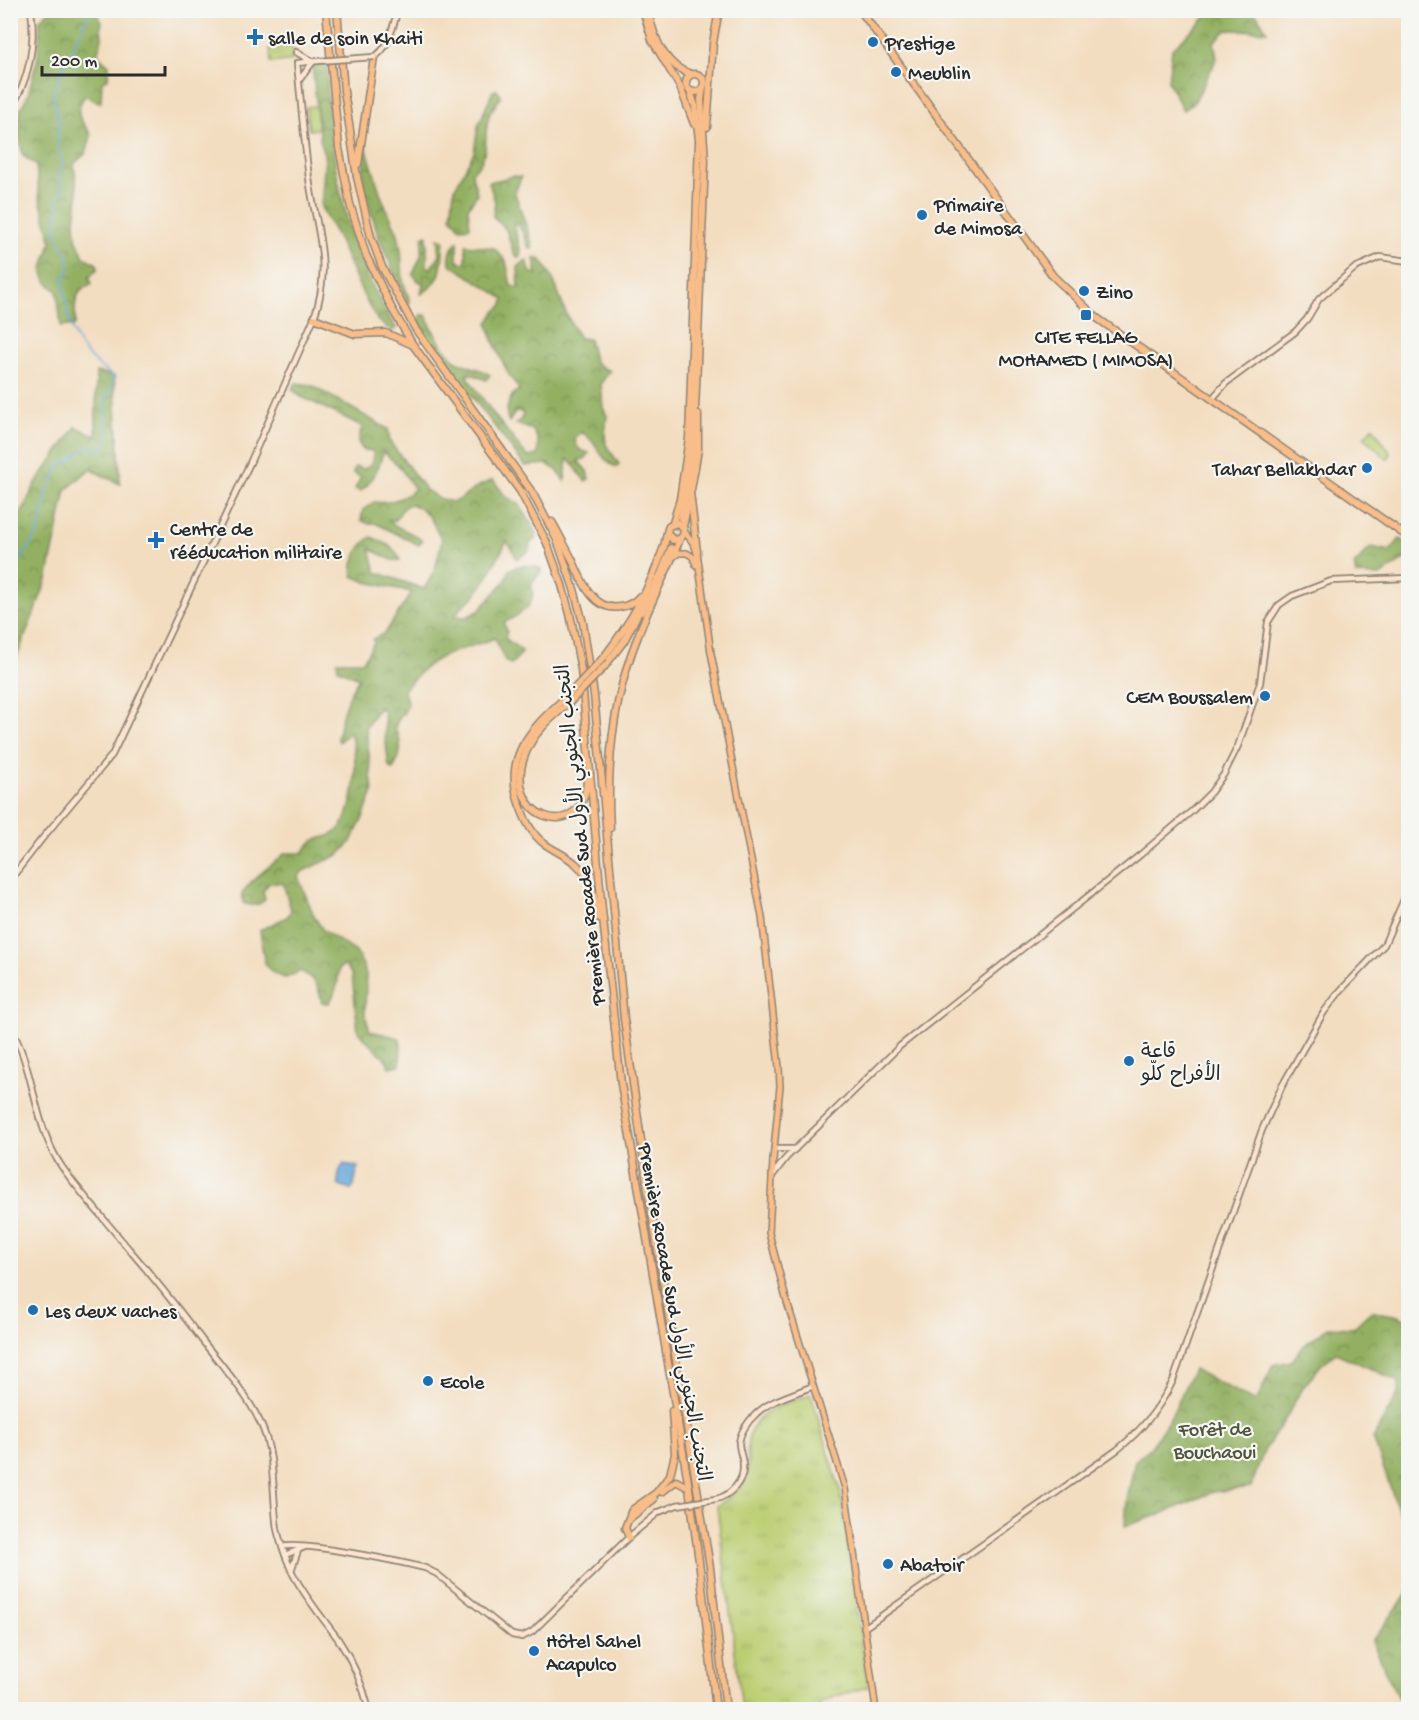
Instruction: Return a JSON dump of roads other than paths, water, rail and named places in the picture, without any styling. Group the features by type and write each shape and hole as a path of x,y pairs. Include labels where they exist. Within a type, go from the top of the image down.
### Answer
{"highway":[{"name":"Première Rocade Sud التجنب الجنوبي الأول","path":"326,10 339,148 350,204 366,255 413,345 520,492 546,543 562,585 578,648 621,1084 689,1488 716,1710"},
{"name":"Première Rocade Sud التجنب الجنوبي الأول","path":"337,10 344,91 357,177 371,237 382,267 416,330 532,492 562,555 579,607 588,646 624,1019 638,1124 710,1567 726,1710"},
{"path":"646,10 647,27 686,102 698,148"},
{"path":"646,10 663,52 678,69 699,75 703,79"},
{"path":"681,518 693,447 705,160 712,59 719,10"},
{"path":"860,10 1053,276 1097,318 1408,537"},
{"path":"585,707 587,780 584,799 580,807 567,816 556,818 544,816 530,808 520,779 529,746 623,633 663,552 669,526 673,523 680,499 689,438 698,207 698,148 696,115 690,91 658,52"},
{"path":"357,177 374,57"},
{"path":"705,160 701,100 703,79 712,59"},
{"path":"686,84 691,74"},
{"path":"690,91 699,91 703,87"},
{"path":"314,318 355,334 391,335 413,345"},
{"path":"391,335 399,332 400,323"},
{"path":"619,952 608,782 613,725 637,636 684,529 699,442 695,390"},
{"path":"532,492 552,522 586,588 598,602 610,608 624,607 636,600 649,583"},
{"path":"690,492 697,552"},
{"path":"673,523 678,523 684,529"},
{"path":"667,533 670,538 679,539"},
{"path":"624,641 668,546 679,539"},
{"path":"626,670 652,592 671,548"},
{"path":"609,975 593,889 587,876 576,864 541,841 532,830 519,803 514,786 514,771 522,747 541,719 570,698 606,666 624,641 652,592"},
{"path":"629,1537 625,1528 632,1510 661,1487 673,1465 673,1398"},
{"path":"629,1519 672,1482 678,1481 689,1488"}],"main road":[{"path":"10,109 22,87 28,65 32,45 31,10"},
{"path":"10,880 112,755 250,463 314,318 324,263 309,179 297,63 374,57 380,53 388,41 398,10"},
{"path":"296,52 315,62"},
{"path":"299,81 304,71 315,62"},
{"path":"1212,399 1226,383 1295,332 1319,300 1355,268 1380,257 1408,261"},
{"path":"684,529 697,552 702,594"},
{"path":"679,539 688,541 693,547 762,917 780,1086 771,1178 769,1233 786,1299 845,1488 876,1710"},
{"path":"673,557 681,553 689,553 697,567"},
{"path":"771,1178 795,1149 900,1047 1192,811 1224,774 1238,746 1260,682 1268,622 1279,605 1292,596 1330,581 1408,578"},
{"path":"864,1628 1117,1450 1154,1414 1173,1381 1258,1140 1281,1086 1324,1012 1341,990 1384,945 1408,890"},
{"path":"10,1027 21,1049 40,1121 63,1167 227,1371 256,1416 267,1444 272,1466 280,1539 285,1555 303,1591 339,1641 360,1682 369,1710"},
{"path":"774,1149 795,1149"},
{"path":"282,1547 305,1547 397,1562 431,1571 512,1635 522,1637 532,1632 629,1537 659,1512 677,1505 716,1499 729,1494 741,1479 743,1465 740,1438 754,1416 770,1404 813,1386"},
{"path":"280,1539 297,1548"},
{"path":"285,1555 297,1548"},
{"path":"291,1570 297,1548"}],"water":[{"path":"344,1164 358,1167 351,1190 339,1186 339,1174"}],"waterway":[{"path":"10,577 39,531 47,493 60,465 73,459 85,447 101,449 107,443 106,399 107,393 112,390 113,376 89,356 74,335 67,309 63,278 69,271 68,256 56,235 58,202 63,189 59,176 63,164 58,146 59,123 54,100 55,87 90,10"}],"tunnel":[{"path":"671,548 680,520"}],"place":[{"name":"salle de soin Khaiti","path":"255,37"},
{"name":"Prestige","path":"873,42"},
{"name":"Meublin","path":"896,72"},
{"name":"Primaire de Mimosa","path":"922,215"},
{"name":"Zino","path":"1084,291"},
{"name":"CITE FELLAG MOHAMED ( MIMOSA)","path":"1086,315"},
{"name":"Tahar Bellakhdar","path":"1367,468"},
{"name":"Centre de rééducation militaire","path":"156,540"},
{"name":"CEM Boussalem","path":"1265,696"},
{"name":"قاعة الأفراح كلّو","path":"1129,1061"},
{"name":"Les deux vaches","path":"33,1310"},
{"name":"Ecole","path":"428,1381"},
{"name":"Abatoir","path":"888,1564"},
{"name":"Hôtel Sahel Acapulco","path":"534,1651"}],"park label":[{"name":"Forêt de Bouchaoui","path":"1215,1440"}]}
